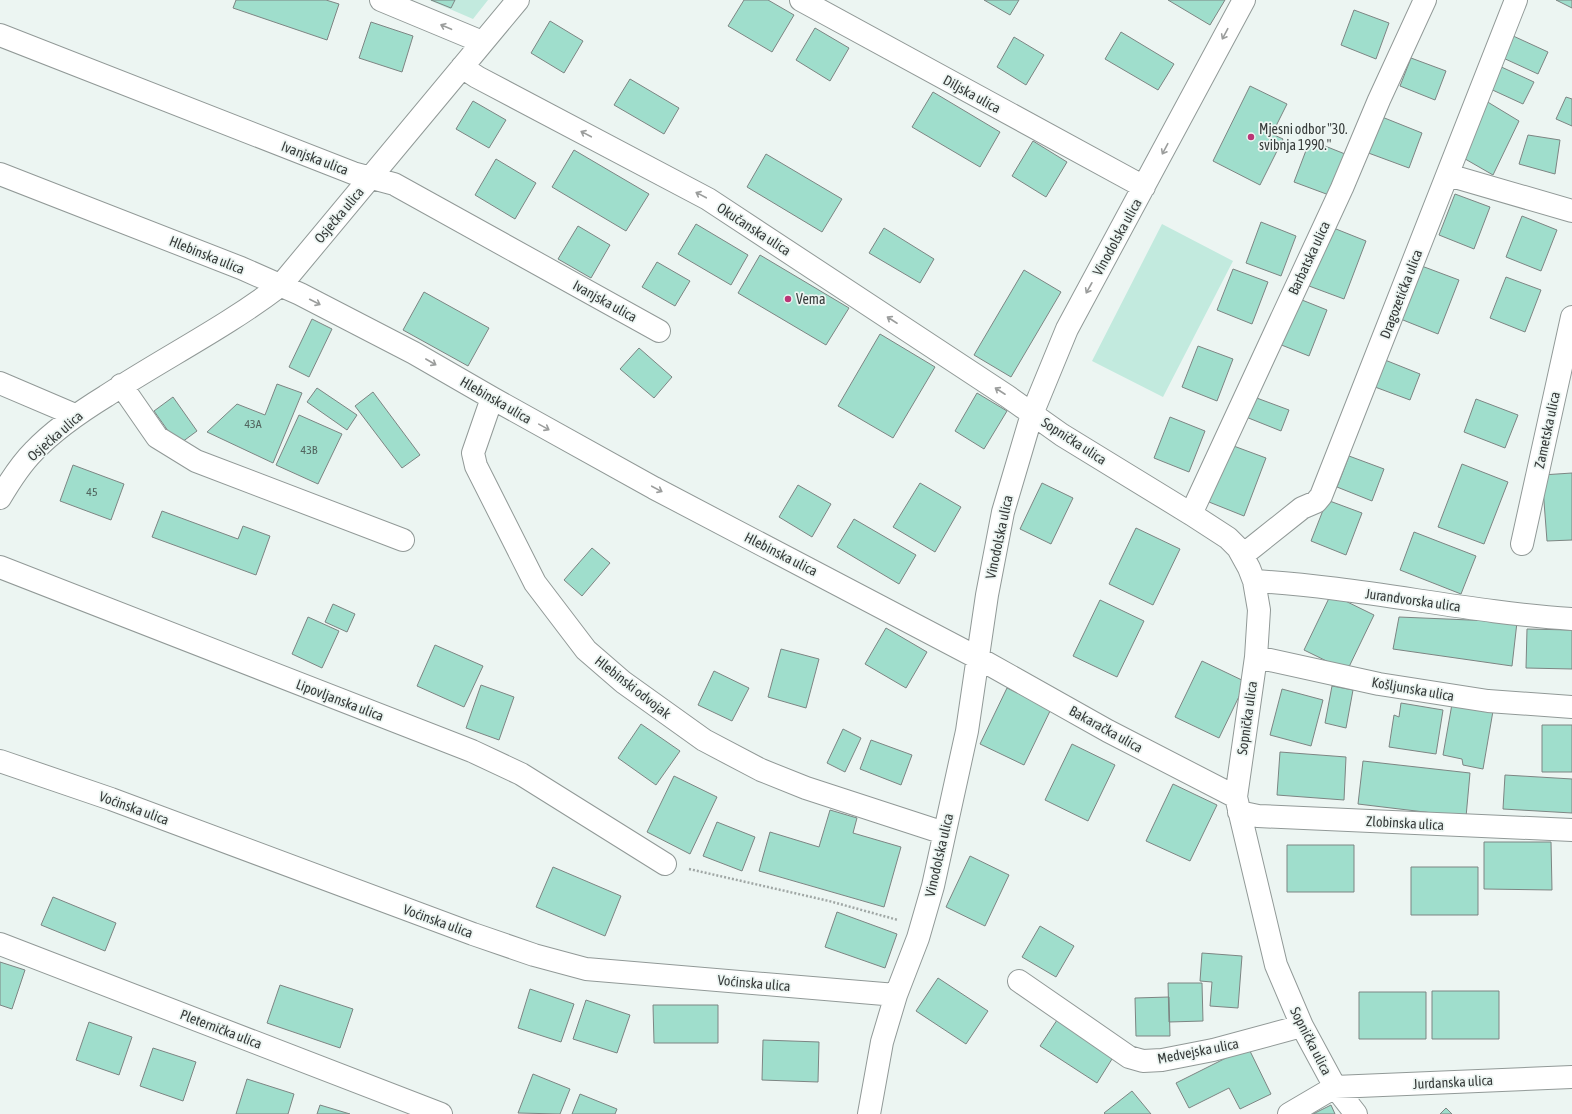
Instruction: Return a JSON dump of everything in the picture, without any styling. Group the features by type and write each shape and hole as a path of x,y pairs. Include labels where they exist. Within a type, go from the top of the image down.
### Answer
{"street":[{"path":"381,0 482,42"},
{"name":"Osječka ulica","path":"0,498 21,465 34,451 76,415 121,385 208,334 281,285 518,0"},
{"name":"Diljska ulica","path":"801,0 1144,187"},
{"name":"Vinodolska ulica","path":"869,1114 882,1042 896,996 921,927 933,886 967,731 1003,512 1032,414 1067,329 1244,0"},
{"name":"Barbatska ulica","path":"1191,514 1234,424 1425,0"},
{"name":"Dragozetićka ulica","path":"1243,555 1296,513 1316,502 1321,496 1516,0"},
{"name":"Ivanjska ulica","path":"0,35 353,173 394,184 659,331"},
{"name":"Okučanska ulica","path":"462,67 477,77 708,199 1032,414"},
{"name":"Hlebinska ulica","path":"0,174 281,285 414,353 654,488 978,658"},
{"path":"1448,175 1572,211"},
{"name":"Zametska ulica","path":"1522,544 1572,316"},
{"path":"0,383 76,415"},
{"path":"121,385 154,433 172,448 196,461 403,540"},
{"name":"Hlebinski odvojak","path":"492,398 473,453 476,466 535,583 586,650 623,682 661,711 704,740 761,770 806,788 944,833"},
{"name":"Sopnička ulica","path":"1032,414 1062,435 1228,538 1243,555 1254,581 1259,610 1256,657 1237,805 1276,965 1302,1026 1335,1087 1356,1114"},
{"name":"Lipovljanska ulica","path":"0,567 472,751 521,774 665,864"},
{"name":"Jurandvorska ulica","path":"1254,581 1295,584 1529,616 1572,619"},
{"name":"Košljunska ulica","path":"1256,657 1379,684 1480,700 1572,707"},
{"name":"Bakaračka ulica","path":"978,658 1237,805"},
{"name":"Voćinska ulica","path":"0,760 111,799 473,934 534,955 579,967 649,975 896,996"},
{"name":"Zlobinska ulica","path":"1237,805 1258,816 1572,830"},
{"name":"Pleternička ulica","path":"0,944 441,1114"},
{"name":"Medvejska ulica","path":"1019,981 1129,1057 1143,1061 1162,1060 1213,1050 1302,1026"},
{"name":"Jurdanska ulica","path":"1335,1087 1572,1077"},
{"path":"1289,1114 1335,1087"}],"path":[{"path":"665,864 829,900 921,927"}],"green space":[{"path":"429,0 488,0 473,19"},
{"path":"1162,224 1233,261 1163,397 1092,361"}],"building":[{"path":"236,0 326,0 339,4 327,40 233,8"},
{"path":"431,0 455,0 451,8"},
{"path":"744,0 768,0 794,15 772,52 728,26"},
{"path":"984,0 1019,0 1010,15"},
{"path":"1168,0 1225,0 1210,25"},
{"path":"1556,0 1572,0 1572,8"},
{"path":"1354,10 1389,23 1376,59 1341,45"},
{"path":"550,21 583,41 564,73 531,53"},
{"path":"371,22 413,36 402,72 359,58"},
{"path":"815,28 849,48 830,81 796,60"},
{"path":"1121,32 1174,64 1158,90 1105,59"},
{"path":"1511,35 1548,52 1538,74 1501,57"},
{"path":"1014,37 1044,55 1026,85 997,67"},
{"path":"1411,58 1446,71 1435,100 1400,86"},
{"path":"1497,65 1534,82 1523,104 1486,87"},
{"path":"630,79 679,108 664,134 614,105"},
{"name":"Mjesni odbor \"30. svibnja 1990.\"","path":"1250,86 1287,104 1272,134 1283,139 1260,185 1213,161"},
{"path":"933,92 1000,132 980,167 912,127"},
{"path":"1566,97 1572,99 1572,126 1556,119"},
{"path":"473,101 506,120 489,148 456,129"},
{"path":"1486,101 1519,121 1493,175 1460,156"},
{"path":"1377,115 1422,133 1409,168 1363,151"},
{"path":"1528,135 1560,140 1555,174 1519,164"},
{"path":"1310,140 1345,154 1329,195 1294,182"},
{"path":"1033,141 1067,162 1046,197 1012,176"},
{"path":"574,150 649,194 626,231 552,187"},
{"path":"766,154 842,199 822,232 747,187"},
{"path":"496,159 536,183 515,219 475,195"},
{"path":"1455,194 1490,207 1474,249 1439,235"},
{"path":"1522,216 1557,230 1541,271 1506,257"},
{"path":"1261,222 1296,236 1281,276 1246,263"},
{"path":"696,224 748,255 731,285 678,254"},
{"path":"578,226 610,245 591,278 558,259"},
{"path":"1331,227 1366,241 1344,299 1309,286"},
{"path":"884,228 934,259 920,283 869,253"},
{"path":"760,255 849,308 826,345 738,293"},
{"path":"657,262 690,281 675,306 642,287"},
{"path":"1419,265 1459,280 1438,334 1398,318"},
{"path":"1233,269 1268,282 1252,324 1217,310"},
{"path":"1024,270 1061,292 1011,377 974,355"},
{"path":"1506,277 1541,290 1525,332 1490,318"},
{"path":"424,292 489,328 468,366 403,330"},
{"path":"1292,296 1327,310 1309,356 1274,342"},
{"path":"312,319 332,329 309,377 289,367"},
{"path":"880,334 935,367 893,438 838,406"},
{"path":"1198,346 1233,359 1217,401 1182,387"},
{"path":"639,348 672,377 654,398 620,369"},
{"path":"1385,360 1420,374 1410,400 1375,387"},
{"path":"277,384 302,393 273,463 207,432 237,404 265,415"},
{"path":"317,388 357,415 347,430 307,402"},
{"path":"373,392 420,455 402,468 355,406"},
{"path":"977,393 1007,411 984,449 955,431"},
{"path":"173,397 197,431 178,445 154,411"},
{"path":"1254,397 1289,410 1281,431 1246,417"},
{"path":"1476,399 1518,415 1505,448 1464,432"},
{"path":"299,415 342,434 318,484 276,465"},
{"path":"1170,417 1205,431 1189,472 1154,458"},
{"path":"1231,445 1266,458 1244,516 1209,502"},
{"path":"1349,456 1384,469 1372,501 1337,487"},
{"path":"1462,464 1508,482 1484,544 1438,527"},
{"path":"73,465 124,484 111,520 60,501"},
{"path":"1572,473 1572,540 1547,541 1542,475"},
{"path":"920,483 961,507 935,552 893,527"},
{"path":"1042,483 1073,498 1051,544 1020,529"},
{"path":"798,485 831,504 812,537 779,517"},
{"path":"1327,500 1362,513 1346,555 1311,541"},
{"path":"162,511 238,539 243,526 270,536 256,575 152,537"},
{"path":"854,519 916,555 899,584 837,547"},
{"path":"1136,528 1180,549 1153,605 1109,584"},
{"path":"1414,532 1476,556 1461,594 1400,570"},
{"path":"592,548 610,563 582,596 564,580"},
{"path":"1331,594 1374,615 1347,671 1304,650"},
{"path":"1100,600 1144,621 1117,677 1073,656"},
{"path":"333,604 355,614 347,632 325,622"},
{"path":"308,617 339,631 322,668 292,654"},
{"path":"1399,617 1517,622 1512,666 1393,649"},
{"path":"886,628 927,652 906,688 865,664"},
{"path":"1527,629 1572,630 1572,669 1526,668"},
{"path":"435,645 483,666 464,707 417,686"},
{"path":"781,649 819,659 806,708 768,697"},
{"path":"1202,661 1246,682 1219,738 1175,717"},
{"path":"714,671 749,688 732,721 698,705"},
{"path":"481,685 514,697 499,740 466,728"},
{"path":"1332,686 1353,690 1346,728 1325,723"},
{"path":"1007,688 1051,709 1024,765 980,744"},
{"path":"1282,689 1323,700 1311,746 1270,735"},
{"path":"1401,703 1443,710 1436,754 1389,747 1394,715 1399,717"},
{"path":"1452,704 1493,711 1483,769 1463,765 1462,759 1443,755"},
{"path":"641,724 680,751 656,785 618,758"},
{"path":"1542,725 1572,725 1572,772 1542,772"},
{"path":"843,729 861,738 845,772 827,763"},
{"path":"871,740 912,755 901,785 860,769"},
{"path":"1072,744 1115,765 1088,821 1045,800"},
{"path":"1280,752 1346,757 1344,800 1277,795"},
{"path":"1363,761 1470,773 1466,817 1358,804"},
{"path":"1505,775 1572,779 1572,813 1503,809"},
{"path":"674,776 717,797 690,854 647,832"},
{"path":"1173,784 1217,805 1190,861 1146,841"},
{"path":"830,810 857,818 853,833 901,847 884,907 759,871 770,832 819,847"},
{"path":"717,822 755,837 742,871 703,856"},
{"path":"1484,842 1551,842 1552,890 1484,889"},
{"path":"1287,845 1354,845 1354,892 1287,892"},
{"path":"970,856 1009,875 985,926 946,907"},
{"path":"553,867 621,896 605,936 536,907"},
{"path":"1411,867 1478,867 1478,915 1411,915"},
{"path":"53,897 116,923 105,951 41,925"},
{"path":"837,912 897,934 885,968 825,947"},
{"path":"1040,926 1074,946 1056,977 1022,957"},
{"path":"1202,953 1242,956 1238,1008 1210,1006 1212,982 1200,981"},
{"path":"0,962 25,970 12,1009 0,1005"},
{"path":"938,978 988,1011 966,1044 916,1011"},
{"path":"1168,983 1202,983 1203,1021 1169,1022"},
{"path":"280,985 353,1009 340,1048 267,1023"},
{"path":"530,989 574,1004 561,1042 518,1028"},
{"path":"1432,991 1499,991 1499,1039 1432,1039"},
{"path":"1359,992 1426,992 1426,1039 1359,1039"},
{"path":"1169,997 1170,1036 1136,1036 1135,998"},
{"path":"586,1000 630,1015 617,1053 573,1039"},
{"path":"653,1005 718,1005 718,1043 654,1043"},
{"path":"1061,1014 1117,1051 1097,1083 1040,1046"},
{"path":"89,1022 132,1037 119,1075 76,1060"},
{"path":"763,1040 819,1042 818,1082 762,1080"},
{"path":"1248,1047 1271,1094 1240,1109 1229,1088 1189,1108 1176,1083"},
{"path":"153,1048 196,1062 183,1101 140,1086"},
{"path":"533,1074 570,1089 560,1114 518,1113"},
{"path":"247,1079 294,1094 288,1114 236,1114"},
{"path":"1132,1091 1151,1114 1104,1113"},
{"path":"580,1094 617,1109 615,1114 572,1114"},
{"path":"320,1105 350,1114 317,1114"},
{"path":"1331,1105 1335,1114 1313,1114"},
{"path":"1446,1108 1452,1114 1440,1114"}],"place":[{"name":"Mjesni odbor \"30. svibnja 1990.\"","path":"1251,137"},
{"name":"Vema","path":"788,299"}]}
